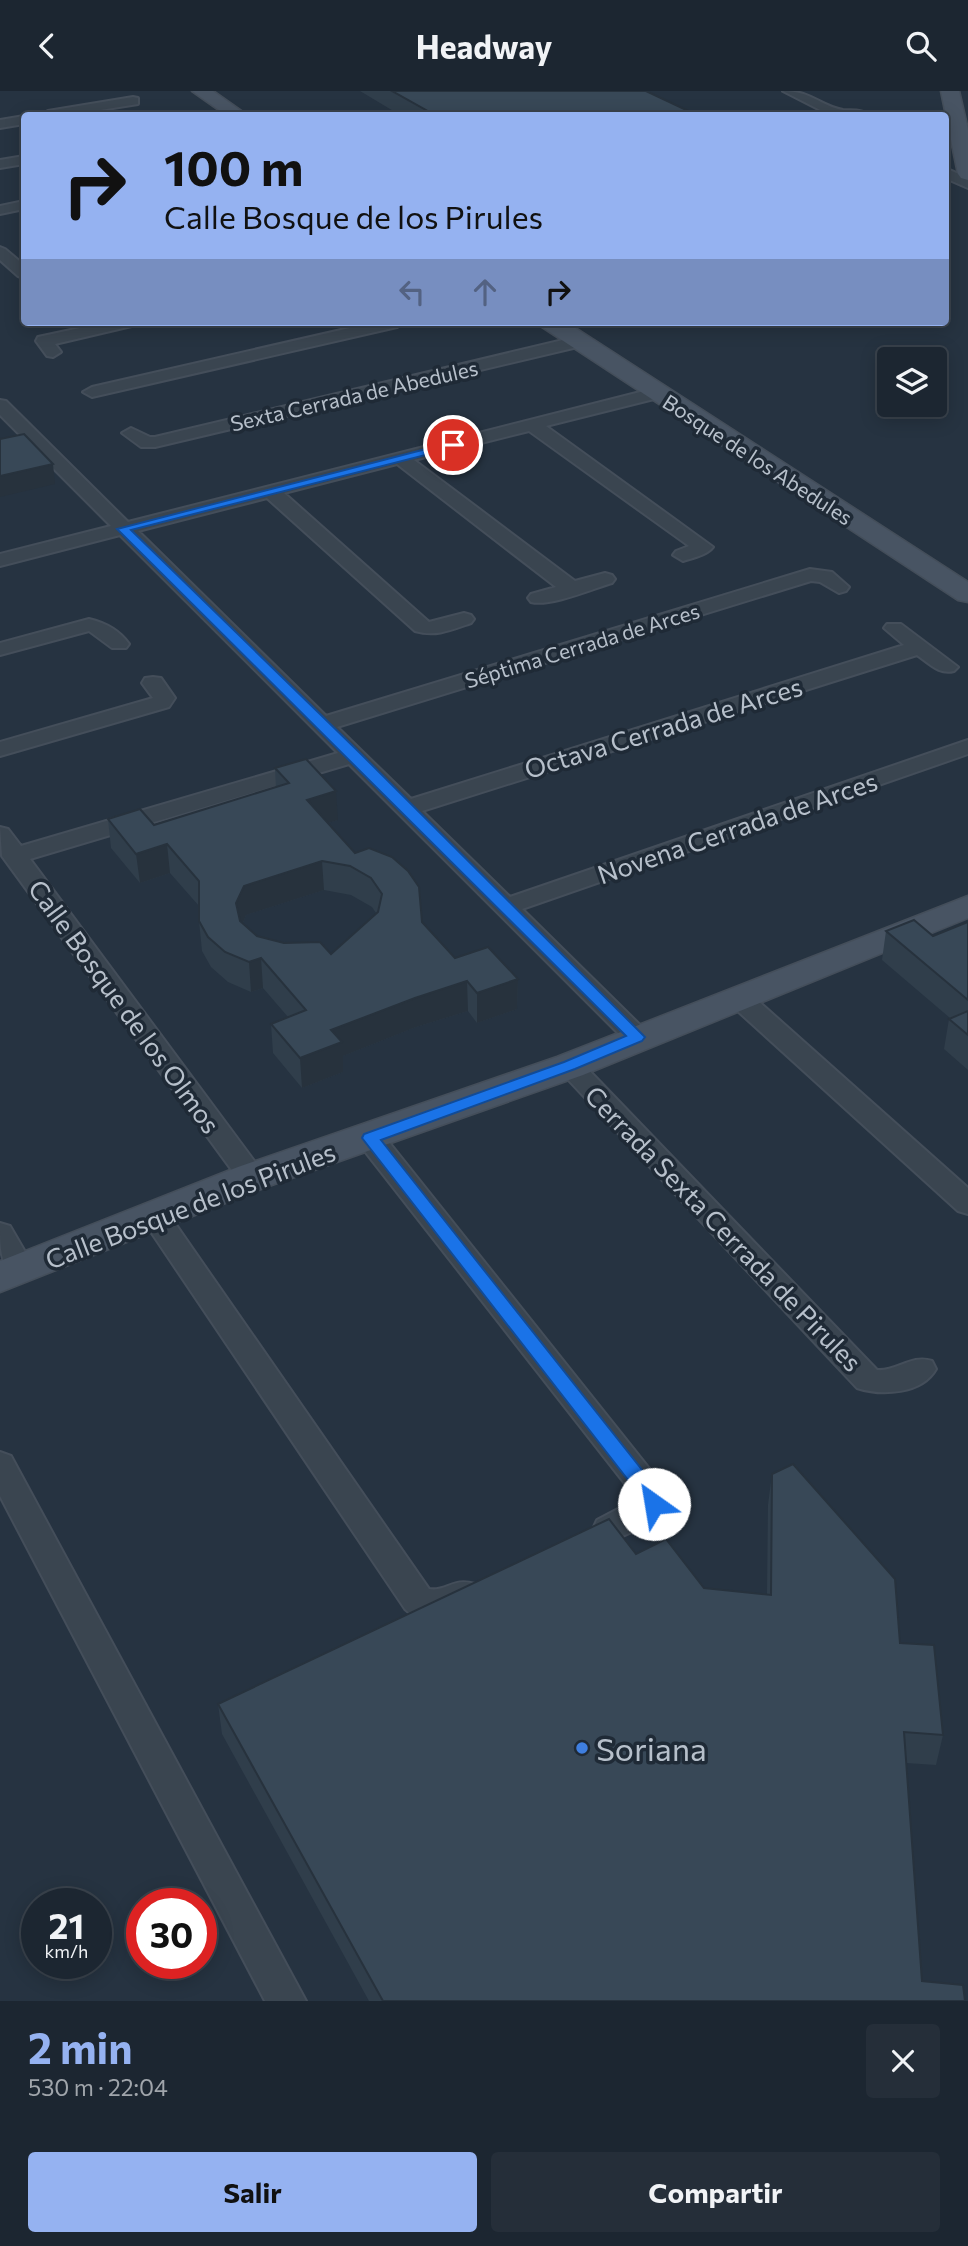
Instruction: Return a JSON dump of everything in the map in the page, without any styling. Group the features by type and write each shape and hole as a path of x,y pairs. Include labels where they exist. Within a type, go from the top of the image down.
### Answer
{"street":[{"path":"201,91 233,112"},
{"path":"790,91 834,112"},
{"path":"950,91 950,116 968,174"},
{"path":"66,112 133,101"},
{"path":"0,124 21,120"},
{"path":"0,164 21,160"},
{"path":"949,174 968,184"},
{"path":"0,210 21,206"},
{"path":"0,252 21,270"},
{"path":"53,352 44,341 112,326"},
{"path":"106,404 85,386 378,326"},
{"name":"Bosque de los Abedules","path":"556,326 968,594"},
{"name":"Sexta Cerrada de Abedules","path":"131,433 147,443 155,442 580,341"},
{"path":"0,560 656,393"},
{"path":"0,405 637,1037"},
{"path":"531,424 703,547 683,555"},
{"path":"401,459 572,589"},
{"path":"271,491 422,627 432,629 464,619"},
{"name":"Séptima Cerrada de Arces","path":"323,724 810,575 825,576 839,587"},
{"path":"538,598 606,579"},
{"path":"0,649 89,625 100,628 119,644"},
{"path":"894,628 947,667"},
{"name":"Octava Cerrada de Arces","path":"407,808 920,647"},
{"path":"0,749 161,702 164,698 153,683"},
{"name":"Novena Cerrada de Arces","path":"506,906 968,747"},
{"path":"14,856 354,755"},
{"name":"Calle Bosque de los Olmos","path":"0,834 252,1177"},
{"name":"Calle Bosque de los Pirules","path":"10,1273 252,1177 570,1066 968,906"},
{"path":"739,998 968,1204"},
{"name":"Cerrada Sexta Cerrada de Pirules","path":"570,1066 869,1380 891,1383 921,1369"},
{"path":"370,1138 652,1495 654,1504 647,1511 609,1529"},
{"path":"155,1216 417,1599 423,1605 435,1604 481,1587"},
{"path":"0,1233 10,1273"},
{"path":"0,1465 286,2001"}],"building":[{"path":"392,91 646,91 691,112 430,112"},
{"path":"24,434 53,464 0,476 0,439"},
{"path":"306,759 336,791 307,800 355,853 369,848 392,857 408,871 419,887 422,922 455,958 488,947 518,979 477,993 467,981 415,998 331,1030 342,1042 300,1058 271,1024 306,1010 261,958 249,962 225,952 208,937 199,921 199,881 167,844 136,854 108,819 140,809 154,825 289,783 275,768","holes":["322,861 350,866 371,878 382,894 378,912 331,954 320,942 284,943 257,936 240,921 236,903 244,886"]},
{"path":"914,920 933,936 968,922 968,1000 886,931"},
{"path":"968,1011 968,1035 949,1019"},
{"name":"Soriana","path":"793,1464 895,1579 900,1643 934,1645 943,1735 904,1732 922,1981 963,1985 965,2001 383,2001 218,1704 609,1519 636,1554 666,1539 704,1588 771,1595 772,1474"}],"place":[{"name":"Soriana","path":"582,1748"}],"route":[{"path":"453,445 122,529 637,1037 570,1066 370,1138 652,1495 654,1504"}]}
